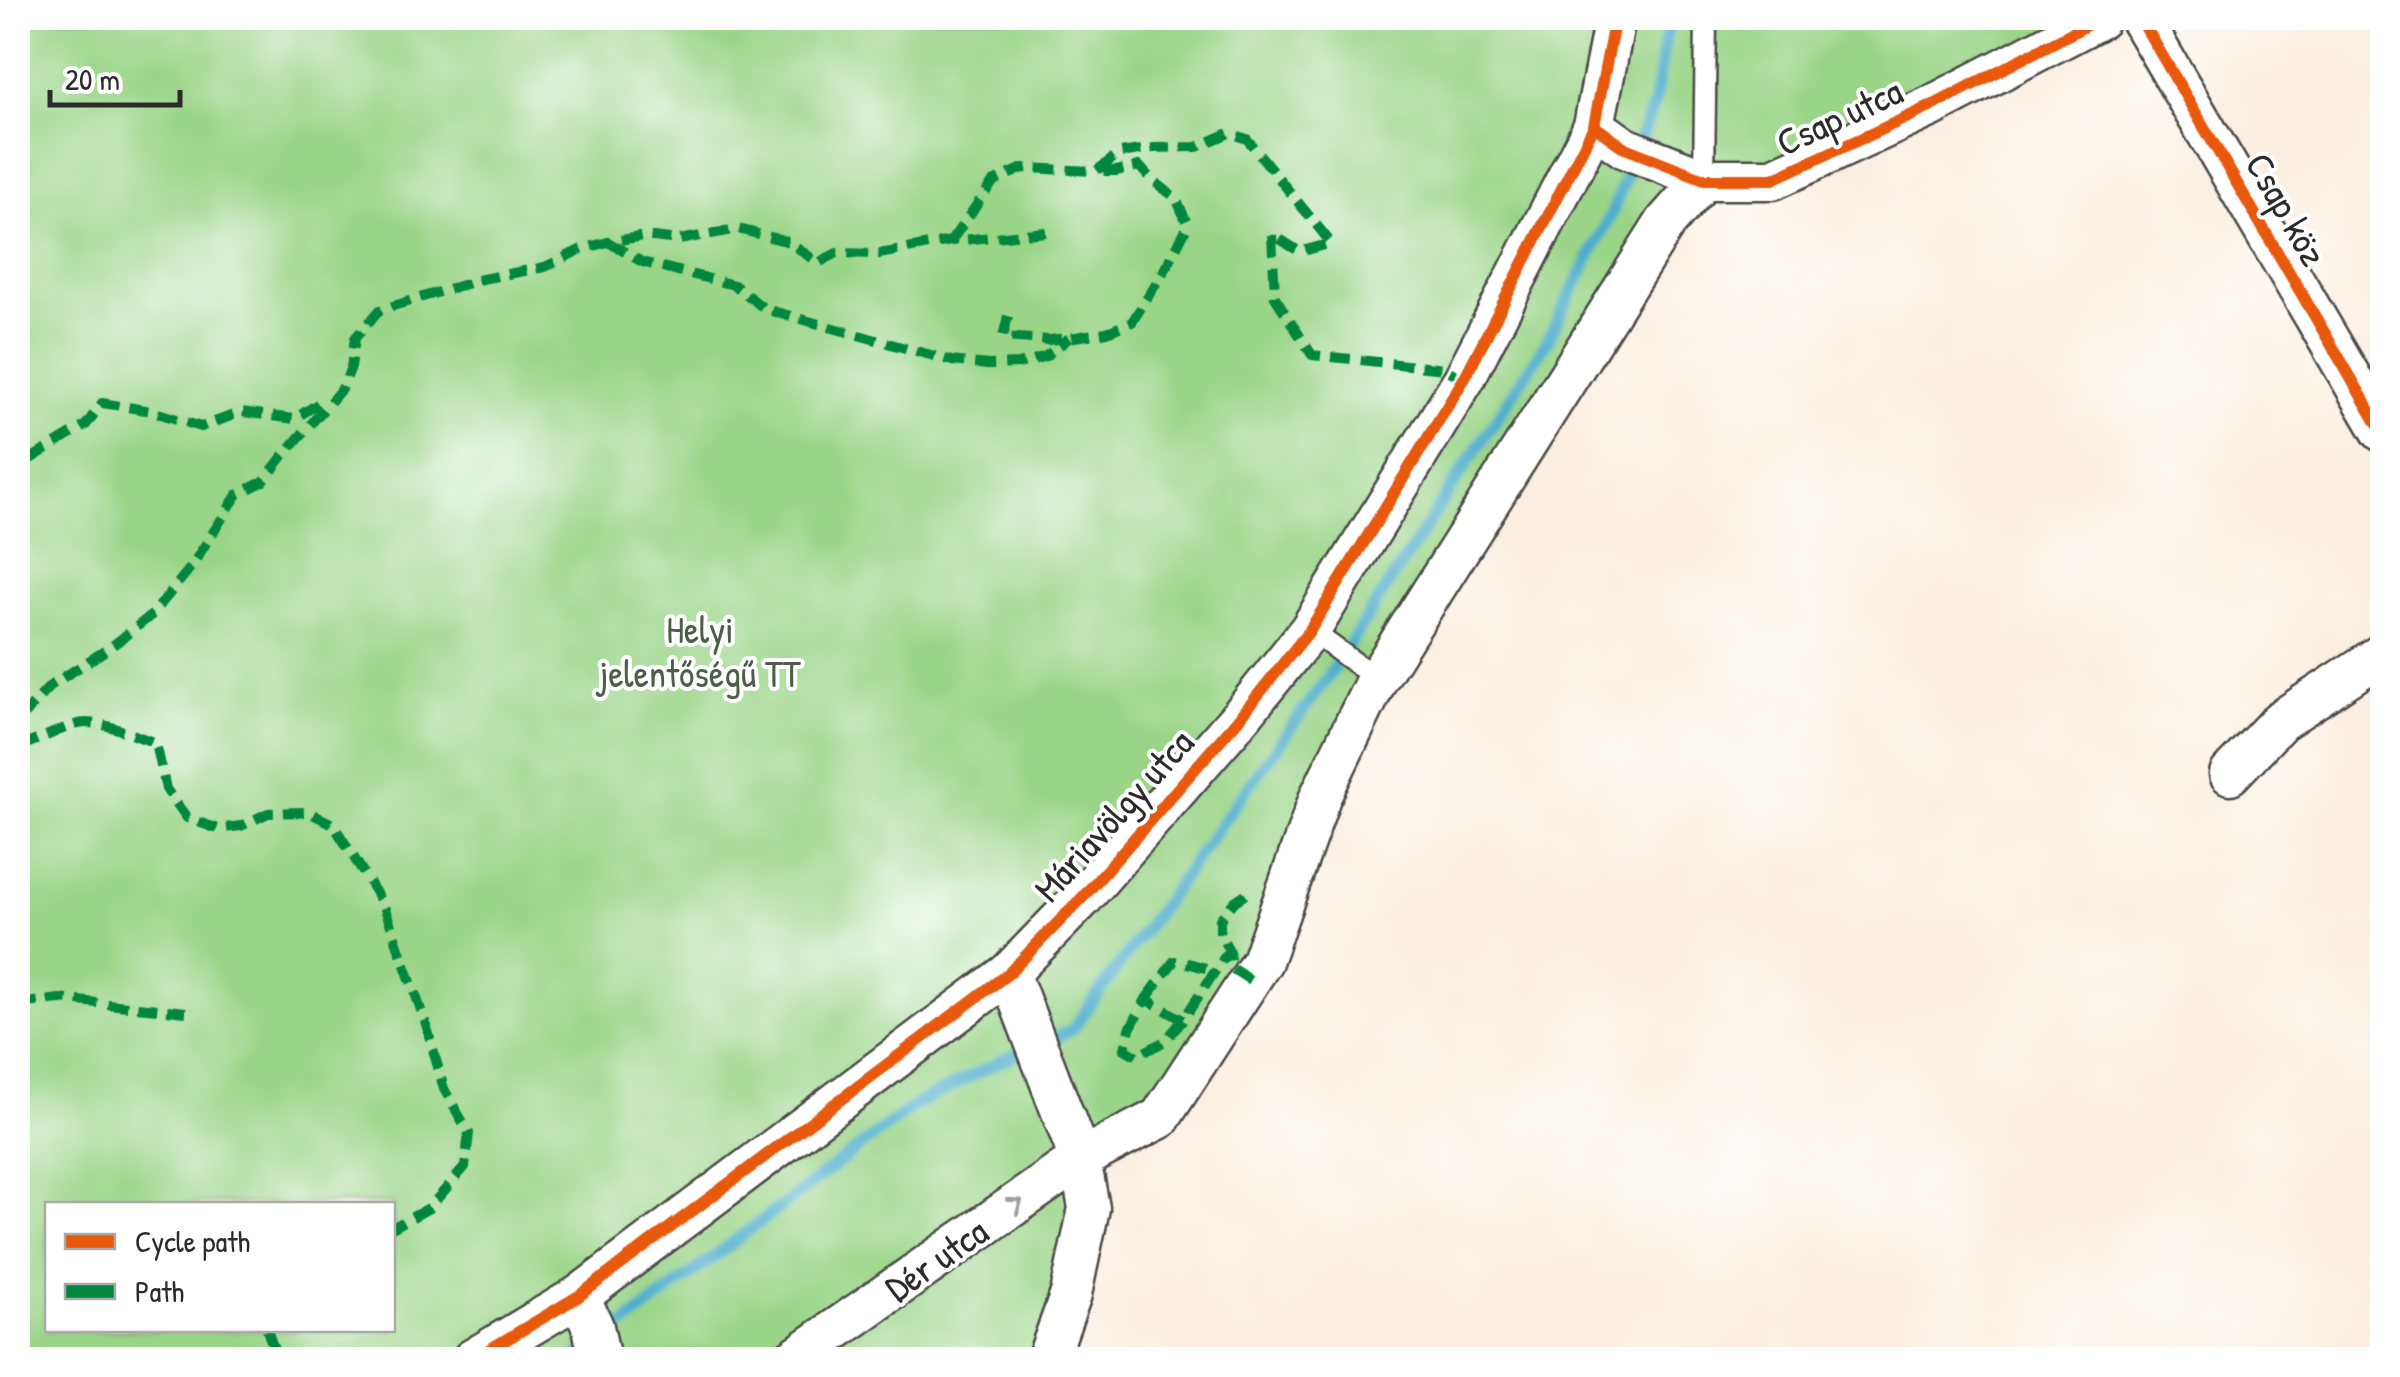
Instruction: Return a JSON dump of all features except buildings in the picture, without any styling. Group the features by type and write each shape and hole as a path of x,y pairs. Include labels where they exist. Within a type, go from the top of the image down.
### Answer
{"street":[{"name":"Máriavölgy utca","path":"472,1360 591,1328 1008,973 1083,897 1242,715 1322,639 1464,379 1610,137 1615,18"},
{"name":"Csap utca","path":"1610,137 1687,172 1773,179 1932,106 2100,18"},
{"name":"Csap köz","path":"2140,18 2382,431"},
{"path":"1080,1159 1160,1118 1262,961 1368,674 1666,222 1687,172"},
{"path":"2230,774 2280,722 2382,654"},
{"path":"1008,973 1080,1159 1089,1208 1071,1294 1046,1360"},
{"name":"Dér utca","path":"792,1360 1080,1159"}],"lane":[{"path":"1687,172 1706,18"},
{"path":"1322,639 1368,674"}],"green space":[{"name":"Helyi jelentőségű TT","path":"18,18 2100,18 1773,179 1704,179 1377,679 1262,961 1160,1118 1080,1159 1047,1360 18,1359"}],"waterway":[{"path":"573,1360 915,1105 1072,1030 1334,668 1547,341 1611,215 1654,103 1669,18"}],"marked path":[{"path":"951,241 993,182 1023,168 1096,171 1120,153 1197,147 1229,133 1247,139 1331,243 1300,252 1272,234 1275,297 1312,355 1445,369 1464,379"},
{"path":"1008,316 1003,337 1048,340 1107,332 1132,322 1166,268 1188,225 1176,198 1139,166 1096,171"},
{"path":"18,717 50,686 153,614 191,567 237,495 264,481 343,387 351,367 355,338 380,310 482,279 545,267 582,249 644,236 679,240 738,229 790,242 818,263 837,253 879,254 951,241 1046,232"},
{"path":"608,242 642,262 734,285 765,309 952,361 1019,364 1046,356 1069,338"},
{"path":"18,487 29,460 86,425 102,403 152,411 201,427 242,412 294,419 322,401"},
{"path":"18,746 79,724 104,725 156,743 166,789 187,818 218,829 241,826 268,813 308,812 333,824 384,906 426,1024 444,1089 469,1133 465,1167 429,1208 395,1226"},
{"path":"1250,891 1220,919 1220,935 1229,950 1231,968 1250,980"},
{"path":"1183,1020 1165,1041 1137,1056 1125,1049 1130,1029 1146,999 1183,1020 1229,950"},
{"path":"1146,999 1174,961 1216,970"},
{"path":"18,1004 59,999 186,1012"},
{"path":"268,1332 278,1360"}],"cycle path":[{"path":"472,1360 579,1296 1009,973 1083,897 1242,715 1310,630 1464,379 1594,126 1615,18"},
{"path":"1594,126 1625,148 1704,179 1773,179 1932,106 2100,18"},
{"path":"2140,18 2382,431"}]}
